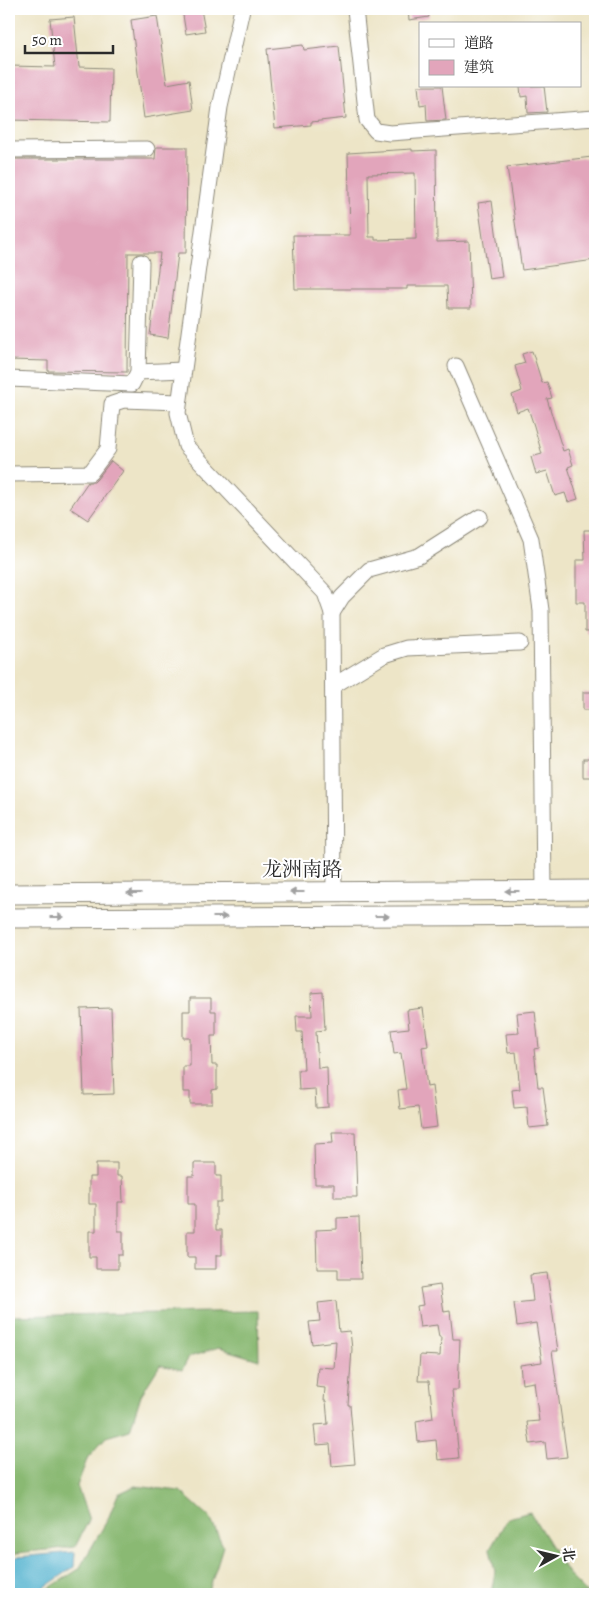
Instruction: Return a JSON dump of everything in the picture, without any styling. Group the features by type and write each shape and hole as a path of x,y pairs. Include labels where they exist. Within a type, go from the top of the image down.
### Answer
{"main road":[{"name":"龙洲南路","path":"9,894 595,890"},
{"path":"9,918 593,916"}],"street":[{"path":"242,9 220,107 178,413 186,446 325,593 332,613 334,892"},
{"path":"355,9 367,120 376,131 390,133 595,118"},
{"path":"9,150 147,149"},
{"path":"9,379 132,384 138,372 141,262"},
{"path":"456,366 531,539 541,610 544,891"},
{"path":"138,372 184,370"},
{"path":"9,474 90,473 108,449 112,404 124,400 180,402"},
{"path":"332,613 342,597 369,570 419,556 480,517"},
{"path":"333,686 384,655 407,648 520,643"}],"green space":[{"path":"258,1311 259,1360 219,1348 189,1357 182,1370 160,1365 141,1395 130,1430 106,1437 88,1457 77,1486 89,1520 75,1547 17,1553 9,1557 9,1316"},
{"path":"135,1486 180,1491 210,1518 223,1546 208,1594 40,1594 79,1569 108,1519 118,1494"},
{"path":"530,1512 569,1575 588,1594 491,1594 495,1572 490,1549 508,1518"}],"water":[{"path":"75,1552 74,1567 35,1594 9,1594 9,1562 18,1557"}],"building":[{"path":"182,9 201,9 205,31 186,34"},
{"path":"408,9 428,9 429,17 409,20"},
{"path":"157,16 167,84 189,80 193,110 144,118 131,20"},
{"path":"74,17 79,67 111,68 110,122 9,120 9,66 55,67 50,19"},
{"path":"303,45 304,50 339,46 346,118 311,122 311,125 275,128 267,49"},
{"path":"418,86 419,88 442,88 446,120 427,121 426,104 420,105"},
{"path":"520,88 544,88 547,112 528,113 527,96 521,97"},
{"path":"156,147 187,147 186,253 178,253 168,338 150,335 160,253 128,253 127,372 48,371 48,361 9,360 9,159 155,159"},
{"path":"412,149 412,151 436,150 437,242 469,241 471,308 448,308 447,286 407,286 407,289 295,289 293,235 350,235 348,153","holes":["415,173 416,239 375,240 375,237 369,237 368,174"]},
{"path":"592,157 595,179 595,260 522,270 507,167"},
{"path":"492,201 502,277 489,279 478,203"},
{"path":"532,351 542,383 547,382 552,398 547,399 563,451 568,449 573,465 568,467 578,499 568,502 565,493 555,496 547,471 536,474 531,457 542,454 534,426 528,408 517,412 512,395 522,391 515,366 525,363 522,354"},
{"path":"111,461 123,471 88,520 70,508 88,482 94,482"},
{"path":"584,530 595,530 595,632 585,632 585,602 576,602 576,560 585,560"},
{"path":"583,692 595,692 595,710 583,710"},
{"path":"583,759 595,759 595,777 583,777"},
{"path":"323,992 325,1030 316,1031 318,1068 327,1067 328,1107 316,1108 315,1089 299,1090 298,1070 304,1070 302,1032 297,1032 296,1016 312,1016 311,993"},
{"path":"190,998 211,998 211,1011 216,1011 216,1036 211,1036 212,1065 217,1065 217,1089 212,1090 212,1104 190,1104 190,1092 183,1092 183,1066 190,1066 190,1038 183,1038 183,1011 190,1011"},
{"path":"111,1008 114,1094 84,1095 81,1009"},
{"path":"423,1008 428,1046 422,1047 427,1087 432,1086 437,1127 421,1129 418,1107 400,1109 398,1090 406,1089 401,1053 394,1054 391,1030 409,1028 407,1010"},
{"path":"535,1011 539,1048 534,1049 538,1087 543,1087 548,1126 529,1128 527,1107 514,1108 512,1090 520,1089 516,1052 508,1053 506,1034 519,1033 517,1013"},
{"path":"332,1132 355,1132 357,1197 334,1197 334,1184 315,1184 314,1144 333,1143"},
{"path":"96,1163 117,1163 117,1176 122,1176 123,1202 118,1202 118,1231 123,1231 123,1255 118,1255 118,1269 96,1269 96,1257 89,1257 89,1231 96,1231 96,1204 89,1204 89,1177 96,1177"},
{"path":"194,1163 216,1163 216,1176 221,1176 221,1202 216,1202 216,1230 222,1230 222,1255 216,1255 216,1269 195,1269 195,1257 187,1257 187,1231 195,1231 195,1204 188,1204 188,1176 194,1176"},
{"path":"359,1217 361,1279 338,1279 338,1269 317,1269 316,1230 337,1229 337,1218"},
{"path":"547,1273 558,1351 552,1351 567,1457 547,1459 545,1442 530,1444 527,1422 539,1421 534,1382 522,1384 520,1365 542,1362 536,1323 517,1326 514,1303 533,1301 530,1275"},
{"path":"440,1285 444,1312 450,1311 453,1339 460,1339 458,1390 452,1390 459,1458 438,1460 436,1440 418,1442 416,1421 433,1418 429,1381 418,1381 420,1355 440,1356 441,1337 439,1337 437,1325 420,1327 417,1306 423,1305 420,1288"},
{"path":"336,1301 339,1332 350,1331 352,1349 348,1405 350,1405 355,1464 332,1466 330,1444 316,1445 314,1425 328,1424 326,1401 324,1401 325,1388 316,1387 318,1367 334,1368 336,1341 312,1344 309,1322 320,1321 318,1303"}]}
